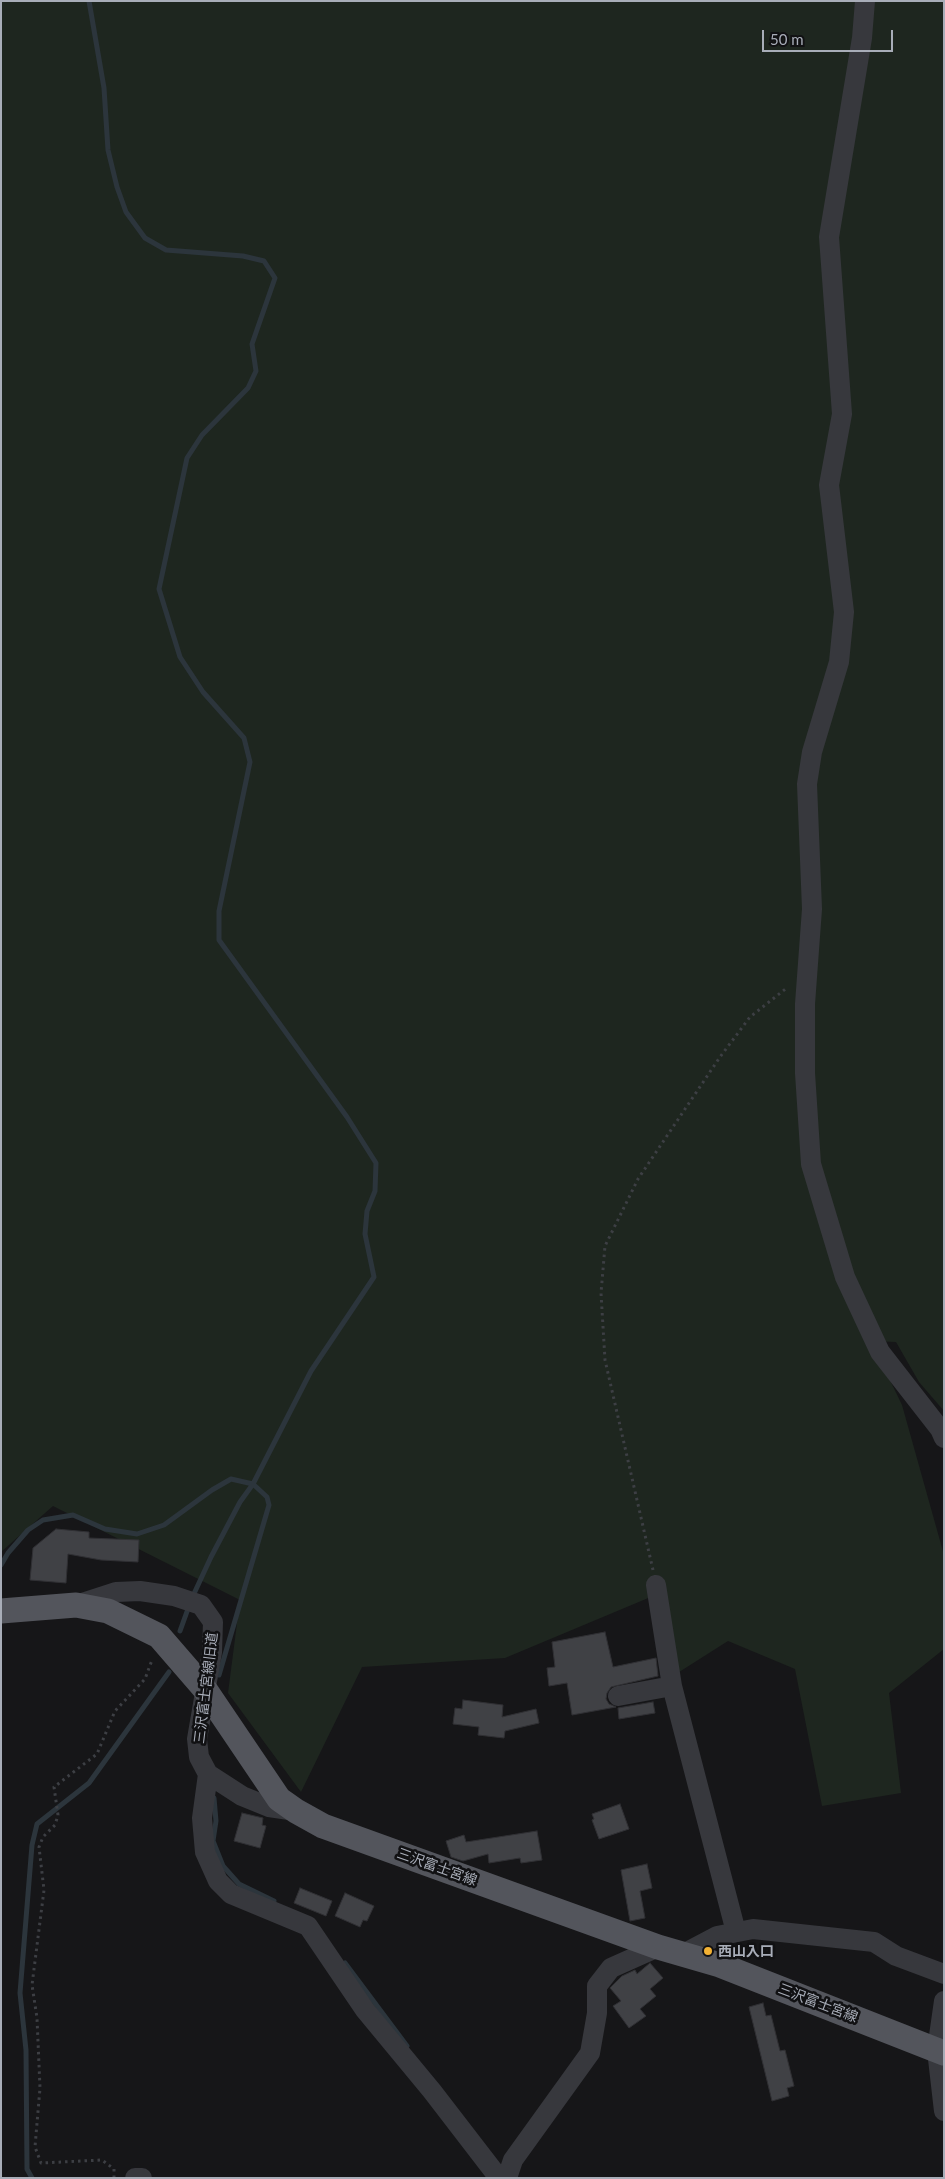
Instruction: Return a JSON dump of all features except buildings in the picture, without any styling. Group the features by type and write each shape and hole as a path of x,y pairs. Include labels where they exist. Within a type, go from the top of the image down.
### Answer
{"main road":[{"name":"三沢富士宮線","path":"1,1611 76,1605 108,1611 159,1636 204,1688 280,1799 296,1811 323,1826 658,1947 720,1965 940,2051"}],"street":[{"path":"865,1 862,38 829,237 842,414 829,485 844,612 839,662 812,752 807,784 812,909 807,972 805,1073 811,1164 844,1277 880,1352 940,1429 944,1438"},
{"path":"656,1585 672,1686 736,1932"},
{"name":"三沢富士宮線旧道","path":"76,1605 116,1592 140,1591 179,1598 201,1605 213,1622 212,1652 204,1688 197,1739 200,1757 208,1774"},
{"path":"618,1696 672,1686"},
{"path":"296,1811 269,1807 242,1796 208,1774 202,1818 205,1852 218,1882 231,1894 308,1926 365,2010 432,2091 499,2178"},
{"path":"682,1955 717,1936 753,1929 874,1942 896,1956 944,1974"},
{"path":"510,2169 590,2054 597,2013 596,1986 611,1968 658,1947"},
{"path":"944,2001 940,2051 944,2111"},
{"path":"135,2178 142,2178"}],"path":[{"path":"656,1585 605,1360 601,1293 605,1246 638,1179 720,1057 750,1017 807,972"},
{"path":"114,2178 114,2169 102,2160 41,2163 36,2147 40,2088 37,2018 32,1985 44,1890 39,1847 43,1837 55,1825 58,1815 54,1786 97,1754 115,1711 145,1678 152,1659 144,1654"}],"shaded area":[{"path":"1,1 944,1 944,1411 919,1382 896,1342 871,1341 902,1405 944,1555 944,1649 889,1693 901,1793 822,1806 795,1669 728,1641 676,1674 665,1591 505,1658 362,1667 301,1792 228,1693 240,1600 53,1506 1,1552"}],"waterway":[{"path":"89,1 104,88 108,150 117,187 126,212 145,238 166,250 243,256 264,261 275,278 252,344 256,371 248,388 202,435 187,458 159,589 180,657 203,692 244,738 250,762 219,911 219,940 347,1117 376,1163 375,1191 367,1211 365,1234 374,1277 311,1371 253,1484 240,1502 211,1557 192,1598"},
{"path":"1,1565 8,1553 28,1530 43,1520 73,1515 105,1529 137,1534 164,1525 212,1490 231,1479 253,1484 267,1497 269,1505 219,1675"},
{"path":"180,1631 189,1606"},
{"path":"32,2178 27,2169 26,2050 20,1993 32,1845 37,1824 89,1783 169,1672"},
{"path":"214,1798 216,1821 213,1841 223,1866 239,1884 274,1901"},
{"path":"345,1963 407,2046"}],"place":[{"name":"西山入口","path":"708,1951"}]}
